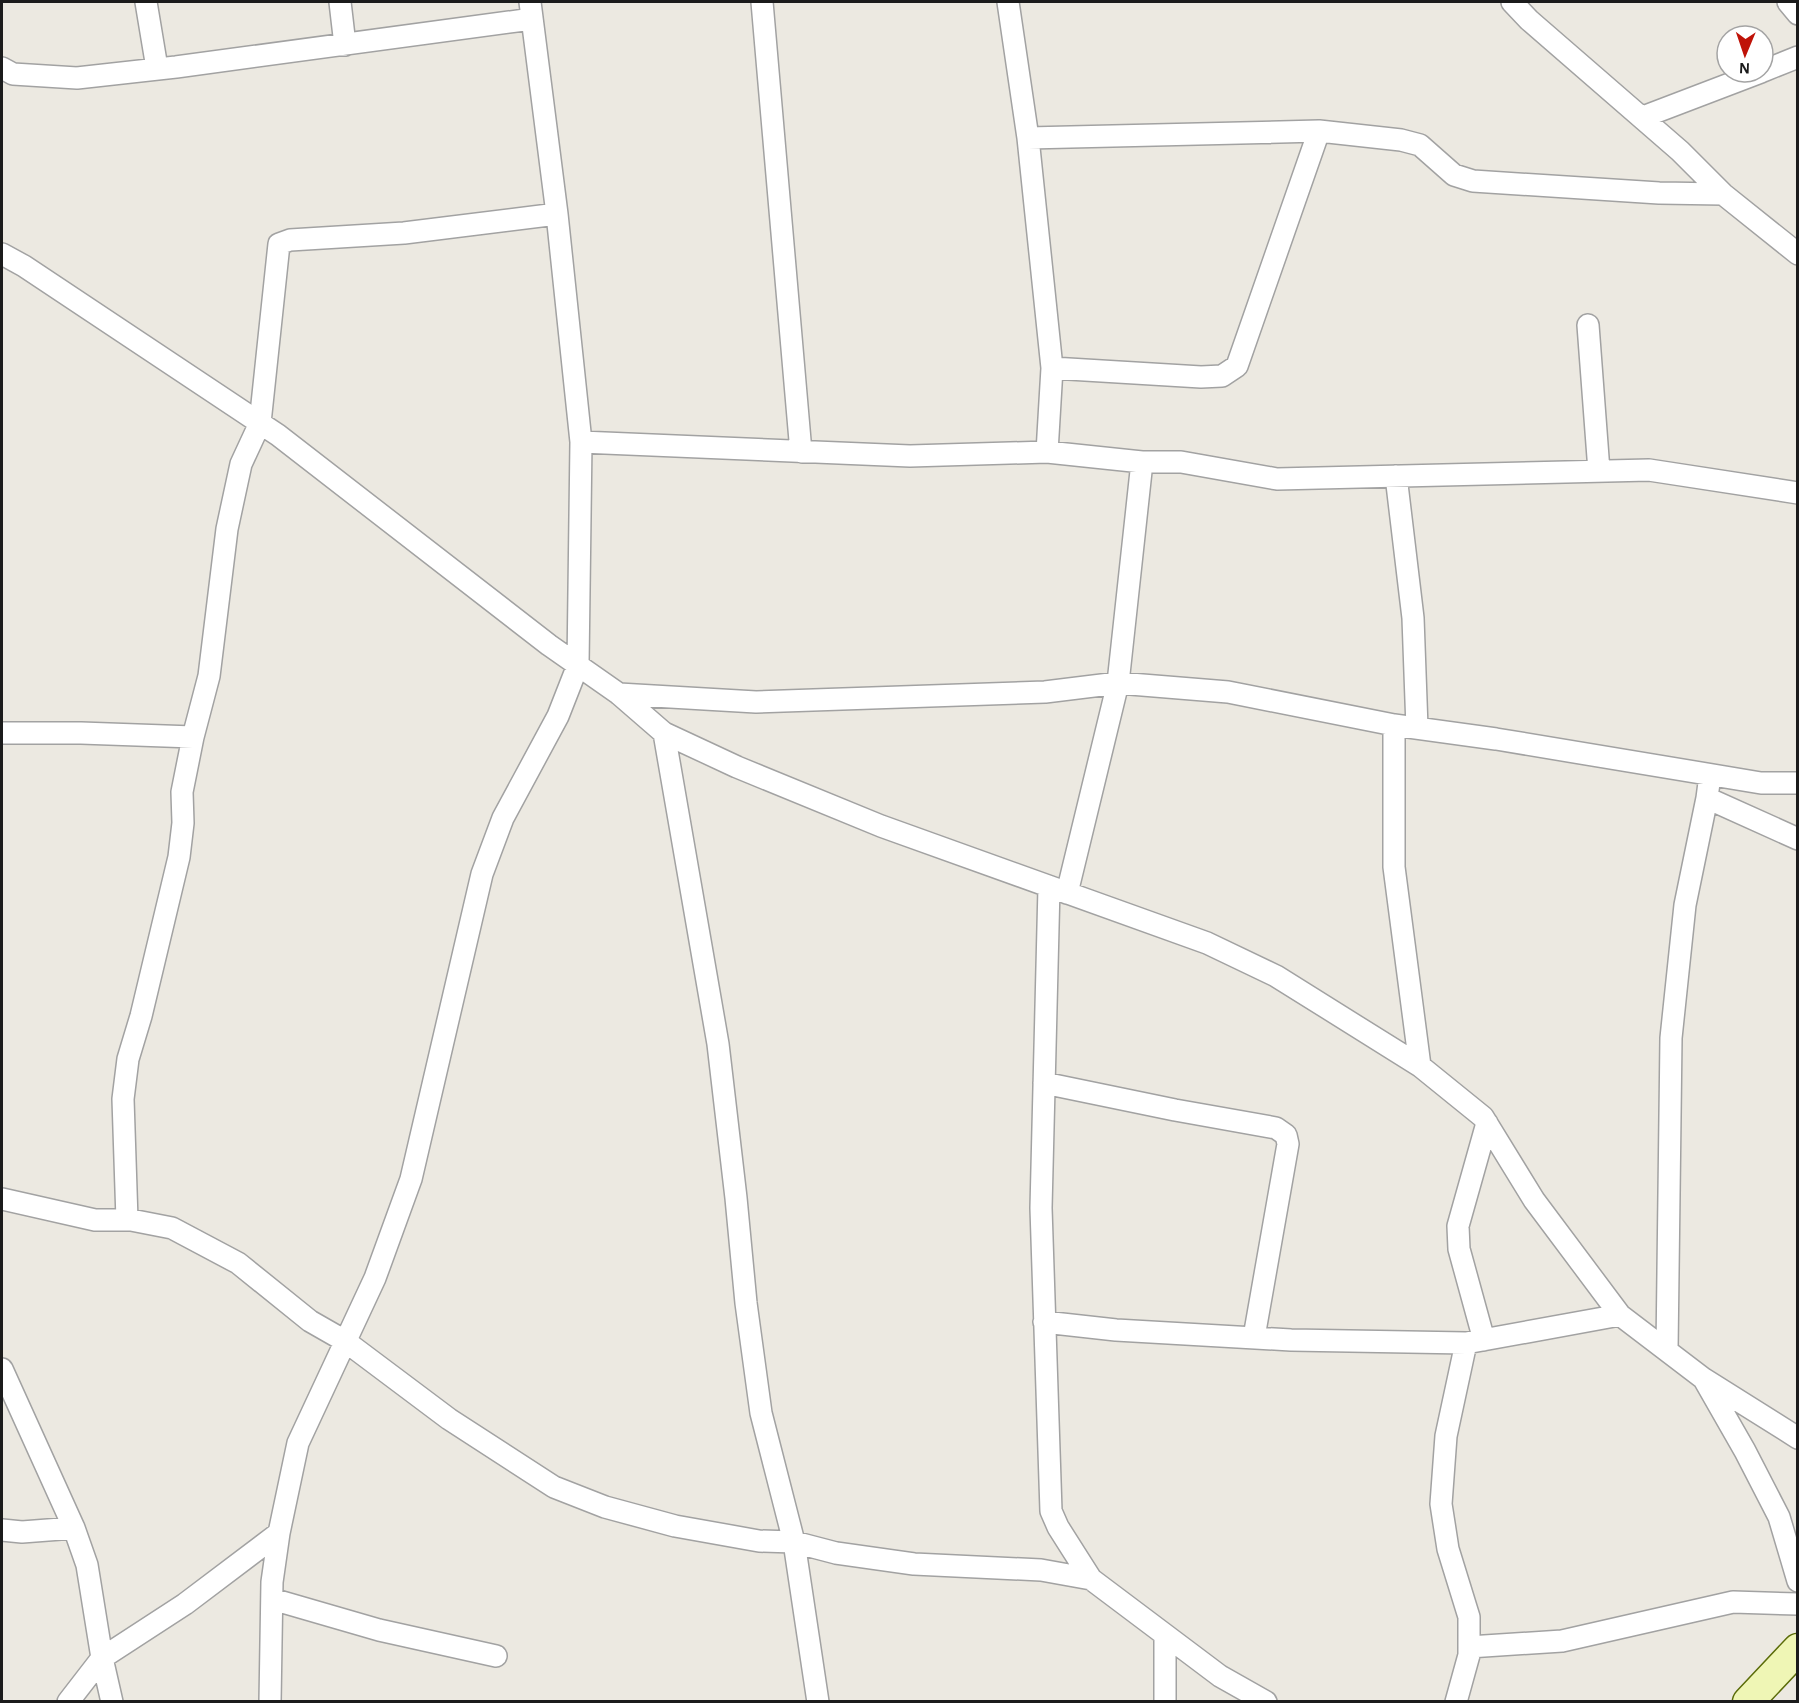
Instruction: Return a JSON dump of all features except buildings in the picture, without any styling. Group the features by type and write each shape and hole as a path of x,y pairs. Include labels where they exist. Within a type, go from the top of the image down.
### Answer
{"street":[{"path":"146,2 157,68"},
{"path":"340,2 345,45"},
{"path":"762,2 801,452"},
{"path":"1008,2 1028,138 1052,368 1047,452"},
{"path":"1512,2 1529,20 1680,151 1723,194 1797,254"},
{"path":"1788,2 1797,14"},
{"path":"2,68 13,74 77,78 345,45 531,10 557,214 581,442 578,665 558,716 502,818 482,874 411,1179 375,1278 298,1443 279,1533 272,1599 270,1701"},
{"path":"1775,66 1797,57"},
{"path":"1642,117 1730,84"},
{"path":"1028,138 1319,131 1401,140 1420,145 1454,176 1473,181 1659,193 1723,194"},
{"path":"1052,368 1201,377 1222,376 1237,366 1319,131"},
{"path":"127,1220 123,1099 129,1059 179,857 183,824 182,792 209,676 227,529 241,464 260,423 279,244 284,241 404,233 557,214"},
{"path":"2,254 260,423 619,694 664,733 737,767 881,826 1207,943 1276,976 1420,1066 1483,1118 1534,1200 1620,1315 1704,1379 1797,1438"},
{"path":"1588,325 1599,471"},
{"path":"581,442 910,456 1047,452 1142,462 1181,462 1277,479 1649,470 1797,493"},
{"path":"1142,462 1118,683 1058,890 1044,1083 1041,1208 1051,1511 1058,1527 1091,1580 1220,1676 1266,1701"},
{"path":"1396,476 1413,618 1417,728"},
{"path":"619,694 756,702 1044,692 1118,683 1228,692 1394,725 1761,783 1797,783"},
{"path":"1394,725 1394,867 1420,1066"},
{"path":"2,733 193,737"},
{"path":"664,733 717,1044 746,1303 761,1413 794,1542 818,1701"},
{"path":"1667,1350 1671,1038 1685,905 1710,775"},
{"path":"1707,798 1797,839"},
{"path":"1044,1083 1276,1128 1286,1135 1288,1144 1254,1337"},
{"path":"1456,1701 1469,1647 1469,1617 1448,1550 1441,1504 1446,1436 1475,1342 1459,1249 1458,1226 1487,1123"},
{"path":"2,1198 95,1220 127,1220 172,1228 238,1263 310,1321 345,1341 449,1419 554,1487 605,1507 675,1526 759,1541 794,1542 836,1553 914,1564 1041,1570 1091,1580"},
{"path":"1044,1322 1116,1330 1254,1337 1475,1342 1620,1315"},
{"path":"2,1370 74,1528 87,1565 102,1658 112,1701"},
{"path":"1704,1379 1779,1517 1797,1581"},
{"path":"2,1530 21,1532 74,1528"},
{"path":"68,1701 102,1658 185,1604 279,1533"},
{"path":"272,1599 379,1630 496,1656"},
{"path":"1469,1647 1562,1641 1733,1602 1797,1604"},
{"path":"1165,1635 1165,1701"},
{"path":"1748,1701 1797,1649"}]}
